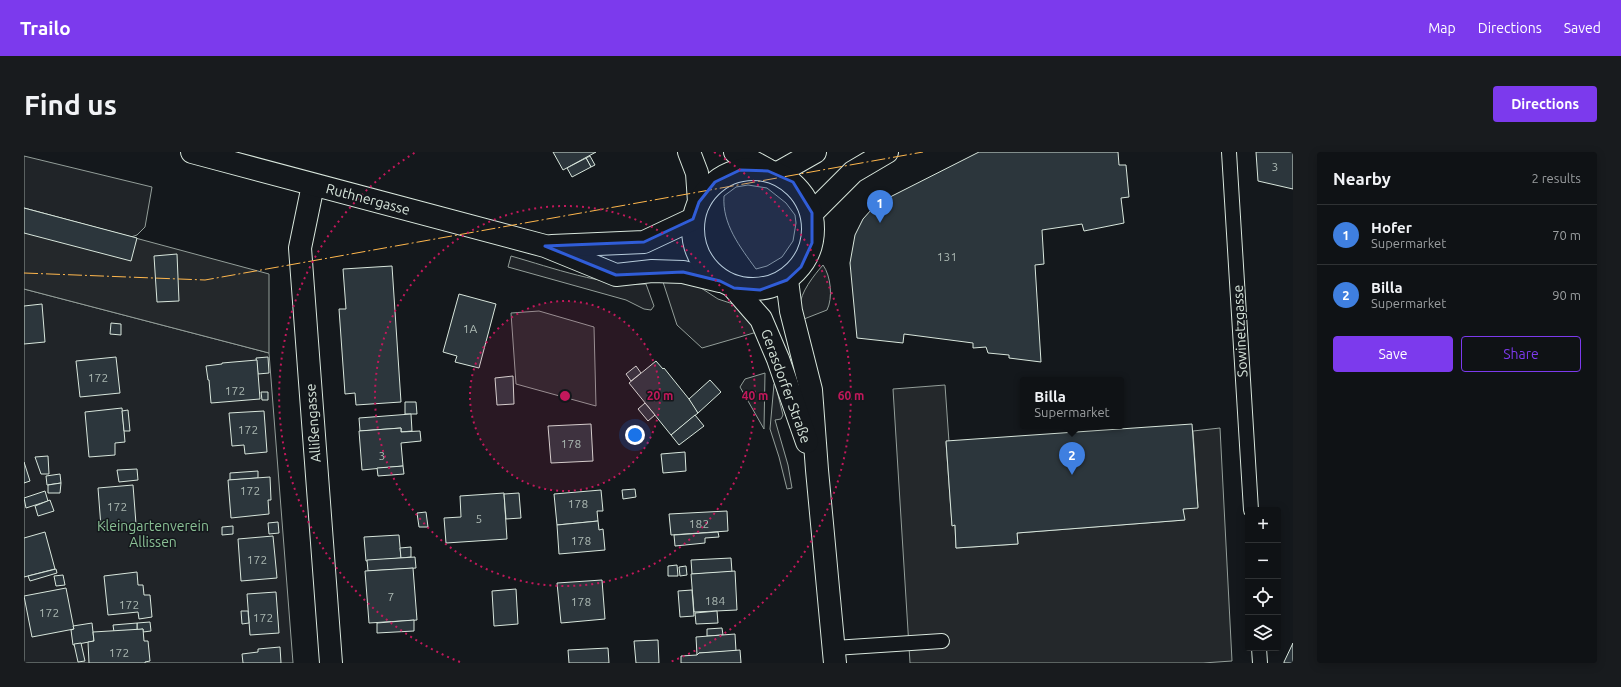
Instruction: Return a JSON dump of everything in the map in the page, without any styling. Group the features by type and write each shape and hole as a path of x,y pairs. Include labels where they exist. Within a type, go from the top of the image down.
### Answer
{"street":[{"name":"Ruthnergasse","path":"192,152 545,246 616,275 652,271 683,272 727,284"},
{"name":"Gerasdorfer Straße","path":"689,152 697,173 696,211 693,240 696,251 708,271 727,284 761,319 778,359 817,470"},
{"path":"727,284 760,290 787,280 801,267 812,243 812,214 802,194 793,182 735,152"},
{"path":"696,211 715,182 727,174 740,170 754,169 773,172 815,152"},
{"path":"812,214 853,172 887,152"},
{"name":"Allißengasse","path":"312,184 300,248 331,663"},
{"name":"Ruthnergasse","path":"545,246 644,242 696,211"},
{"name":"Gerasdorfer Straße","path":"787,280 791,311 811,390 834,656"}],"lane":[{"name":"Sowinetzgasse","path":"1230,152 1251,507"},
{"path":"834,656 942,641"},
{"path":"1259,651 1260,663"}],"highlighted area":[{"path":"740,170 768,171 793,182 812,213 812,243 801,267 787,280 760,290 734,288 720,281 683,272 616,275 545,246 644,242 693,219 699,202 715,182"}],"green space":[{"path":"24,156 152,187 145,227 137,235 131,237 24,208"},
{"path":"748,185 767,188 786,203 795,215 796,223 793,241 782,257 767,266 756,269 733,235 724,206 724,196 736,187"},
{"path":"511,256 561,271 595,279 629,284 646,284 654,306 651,310 644,309 626,300 508,267"},
{"path":"823,265 828,275 830,287 829,305 827,310 804,319 800,308 802,296 812,279"},
{"path":"663,282 688,282 698,286 718,299 733,304 745,311 757,332 702,348 677,325"},
{"name":"Kleingartenverein Allissen","path":"24,289 269,353 293,663 24,663"},
{"path":"765,373 764,429 740,387 745,379"},
{"path":"775,383 783,415 781,419 775,420 788,465 792,488 787,489 770,429"}],"shaded area":[{"path":"24,208 269,274 269,353 24,289"},
{"path":"539,311 594,327 596,406 516,384 511,313"},
{"path":"945,385 949,442 946,442 952,525 955,525 956,548 1018,544 1017,533 1184,520 1183,509 1198,507 1193,431 1220,428 1232,661 1203,663 910,663 893,389"}],"building":[{"path":"553,152 596,152 563,170"},
{"path":"979,152 1118,152 1119,165 1126,165 1129,197 1121,198 1124,223 1084,231 1082,224 1042,230 1044,264 1035,265 1041,362 1009,358 1009,355 988,353 986,347 973,348 973,343 904,334 903,343 857,338 850,263 855,235 863,219 871,210 892,196"},
{"path":"1256,152 1293,152 1293,189 1258,181"},
{"path":"590,156 595,165 591,167 586,158"},
{"path":"586,158 591,167 572,177 567,168"},
{"path":"24,208 137,238 131,261 24,233"},
{"path":"177,254 179,301 157,302 154,256"},
{"path":"392,266 401,402 356,405 355,393 345,394 339,309 346,309 343,269"},
{"path":"459,294 496,304 479,368 455,362 457,356 443,352"},
{"path":"42,304 45,342 24,344 24,306"},
{"path":"111,323 121,324 121,335 110,334"},
{"path":"116,357 120,393 80,397 76,361"},
{"path":"268,357 269,373 258,374 256,358"},
{"path":"257,360 260,399 211,403 206,366"},
{"path":"656,361 663,369 664,368 693,404 698,413 671,435 629,383"},
{"path":"636,366 641,373 631,381 626,374"},
{"path":"513,376 514,404 497,405 495,378"},
{"path":"710,380 721,392 698,413 689,399"},
{"path":"261,392 268,392 268,400 262,400"},
{"path":"405,402 416,402 417,414 405,414"},
{"path":"645,403 655,415 648,421 638,409"},
{"path":"122,408 125,442 115,443 115,455 89,457 85,412"},
{"path":"128,410 130,431 124,431 122,411"},
{"path":"264,411 267,452 245,454 244,445 232,446 229,413"},
{"path":"411,414 412,431 401,432 401,428 360,431 359,418"},
{"path":"695,415 704,426 679,445 671,435"},
{"path":"591,424 593,461 551,463 548,426"},
{"path":"1192,424 1198,508 1183,509 1185,520 1017,533 1018,544 956,548 955,525 952,526 946,441"},
{"path":"401,428 401,432 420,431 421,441 401,443 403,466 362,470 359,431"},
{"path":"685,452 686,471 663,473 661,454"},
{"path":"48,456 49,474 41,474 35,457"},
{"path":"24,462 30,481 24,483"},
{"path":"403,466 404,474 378,476 377,468"},
{"path":"137,469 138,480 119,482 117,470"},
{"path":"258,471 258,478 230,480 230,473"},
{"path":"60,474 61,483 47,485 46,476"},
{"path":"270,477 271,500 268,500 269,514 231,518 228,480"},
{"path":"61,483 60,493 48,493 48,485"},
{"path":"133,485 136,524 101,527 98,488"},
{"path":"635,489 636,497 623,499 622,490"},
{"path":"601,490 603,511 597,511 598,521 557,525 554,494"},
{"path":"45,491 48,501 26,508 24,498"},
{"path":"504,493 507,539 446,543 444,518 461,517 460,496"},
{"path":"519,493 521,518 506,519 504,494"},
{"path":"50,500 54,511 38,516 35,506"},
{"path":"727,511 728,531 671,535 669,514"},
{"path":"426,512 428,527 419,527 417,513"},
{"path":"598,521 599,530 603,529 605,550 559,554 557,525"},
{"path":"278,522 279,533 269,534 268,523"},
{"path":"233,526 233,534 222,535 222,527"},
{"path":"45,532 55,569 24,577 24,538"},
{"path":"718,532 719,537 705,538 705,543 675,546 674,535"},
{"path":"399,535 401,558 366,561 364,537"},
{"path":"273,536 277,578 241,581 238,539"},
{"path":"411,547 411,557 401,558 400,548"},
{"path":"415,557 416,568 368,571 367,560"},
{"path":"731,558 732,572 692,574 691,560"},
{"path":"677,565 678,576 668,576 668,566"},
{"path":"686,566 687,575 680,576 679,567"},
{"path":"413,568 417,620 369,623 365,571"},
{"path":"56,569 57,573 30,581 28,576"},
{"path":"735,571 737,610 694,612 691,574"},
{"path":"137,572 138,585 143,585 144,595 150,595 152,617 139,619 138,612 108,615 104,576"},
{"path":"63,575 65,585 56,586 54,576"},
{"path":"602,580 605,619 561,623 557,583"},
{"path":"66,588 74,629 32,637 24,596"},
{"path":"516,589 518,624 494,626 492,591"},
{"path":"692,590 694,616 680,617 678,591"},
{"path":"276,592 279,633 250,635 247,594"},
{"path":"241,611 248,611 249,623 242,624"},
{"path":"717,611 718,623 696,624 695,613"},
{"path":"414,620 414,631 377,633 377,623"},
{"path":"150,622 151,631 143,632 143,629 137,630 137,623"},
{"path":"92,623 94,641 73,645 71,630 74,629 73,626"},
{"path":"137,623 137,630 114,632 113,625"},
{"path":"722,628 723,635 707,636 707,629"},
{"path":"143,629 144,641 148,641 150,661 145,663 89,663 88,642 94,641 93,632"},
{"path":"735,634 736,651 699,653 697,655 696,637"},
{"path":"658,640 659,663 636,663 634,641"},
{"path":"81,643 85,661 78,662 74,644"},
{"path":"1293,643 1293,663 1284,663 1284,662"},
{"path":"280,647 281,663 243,663 242,654 258,652 258,649"},
{"path":"608,648 609,663 569,663 568,650"},
{"path":"740,650 741,663 681,663 681,656"}],"power":[{"path":"24,273 205,280 923,152"}],"place":[{"name":"Hofer","path":"880,223"},
{"name":"Billa","path":"1072,475"}]}
